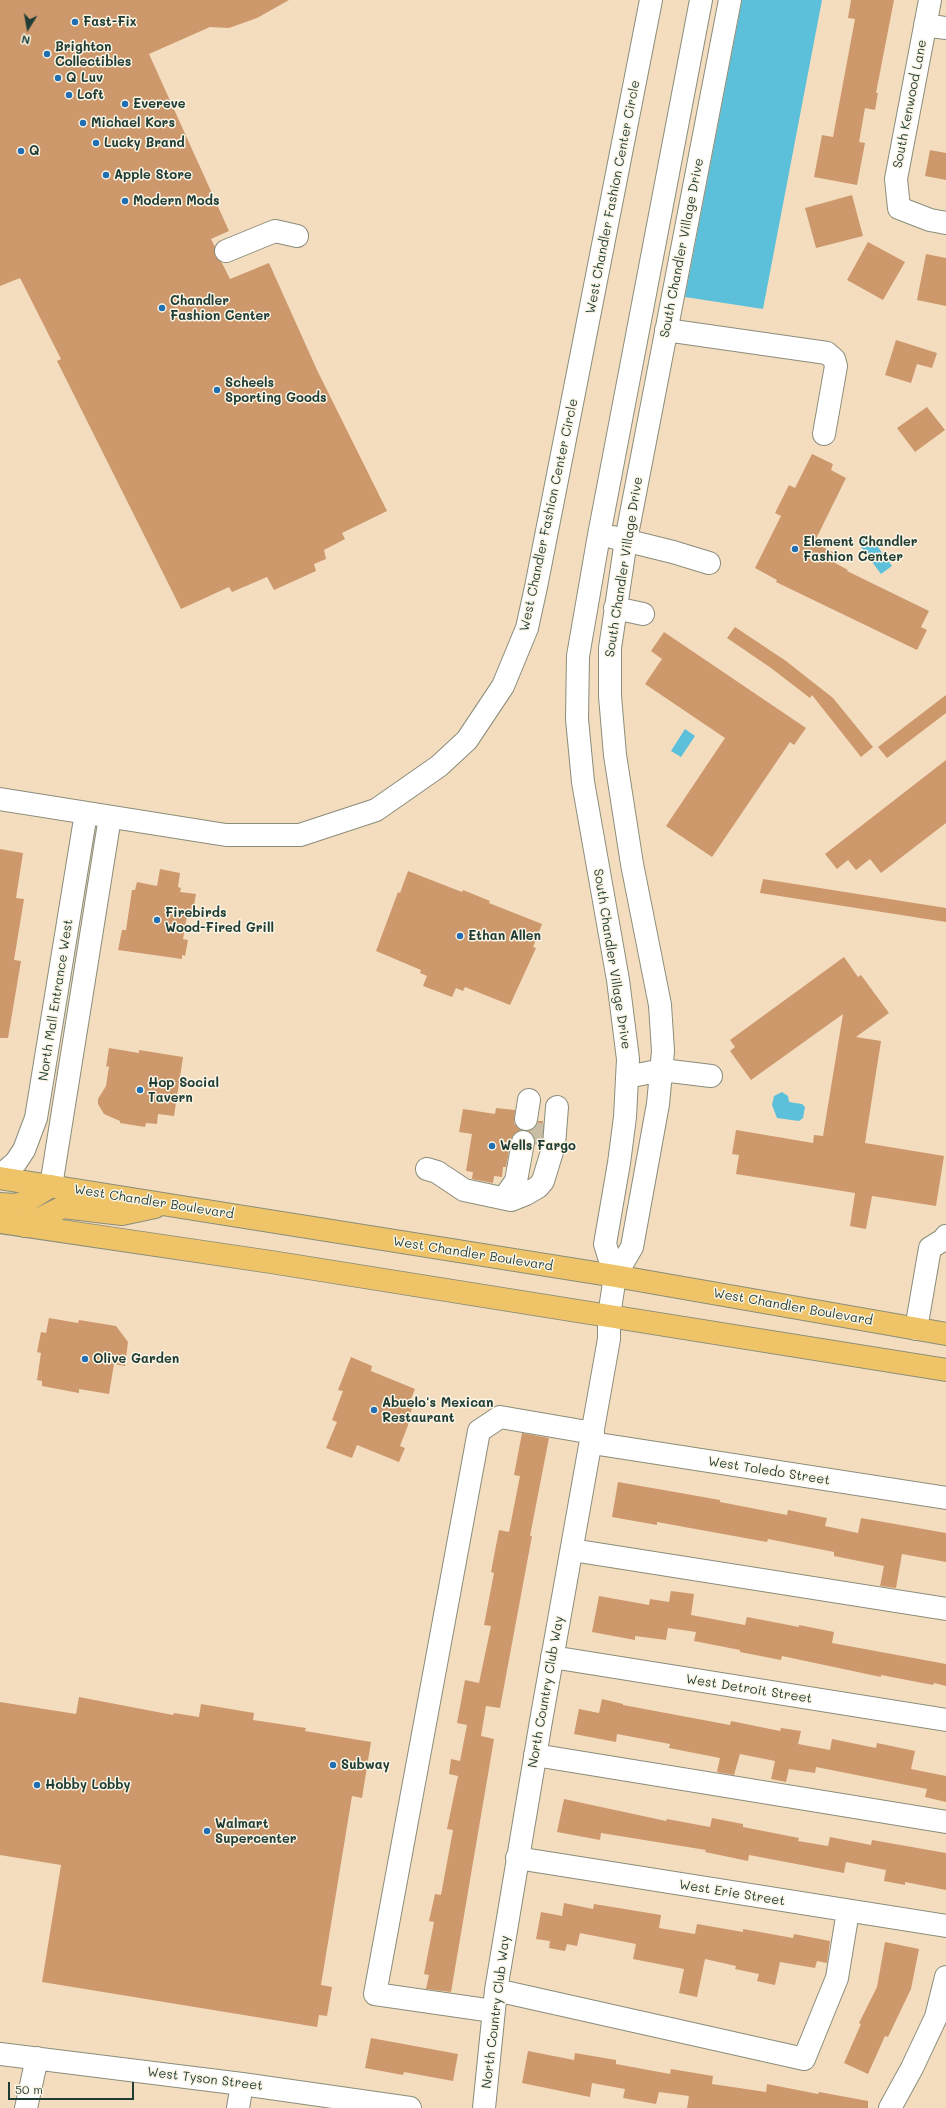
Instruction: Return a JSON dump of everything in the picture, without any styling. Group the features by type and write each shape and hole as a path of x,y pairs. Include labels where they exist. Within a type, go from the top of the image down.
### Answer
{"main road":[{"name":"West Chandler Boulevard","path":"0,1177 615,1276 777,1303 946,1334"},
{"path":"0,1204 23,1203 51,1186"},
{"path":"25,1226 63,1206 122,1214 168,1204"},
{"path":"0,1222 65,1230 946,1370"}],"street":[{"name":"West Chandler Fashion Center Circle","path":"0,799 226,835 300,835 376,810 439,766 466,740 484,716 503,686 515,660 526,628 536,588 651,0"},
{"name":"South Chandler Village Drive","path":"615,1276 605,1244 619,1163 627,1077 624,1019 590,828 577,719 579,649 599,534 701,0"},
{"name":"South Chandler Village Drive","path":"615,1276 632,1247 657,1112 662,1070 662,1032 660,1005 632,864 612,724 609,670 615,608 626,540 730,0"},
{"name":"South Kenwood Lane","path":"930,0 936,27 896,179 899,208 930,220 946,223"},
{"path":"226,251 275,231 298,236"},
{"path":"666,330 827,353 834,359 836,366 824,434"},
{"path":"599,534 673,552 709,563"},
{"path":"615,608 643,614"},
{"name":"North Mall Entrance West","path":"0,1177 16,1162 24,1150 36,1118 86,813"},
{"name":"North Mall Entrance West","path":"51,1186 110,817"},
{"path":"627,1077 662,1070 711,1076"},
{"path":"427,1169 437,1172 464,1190 515,1197 538,1188 543,1181 554,1145 539,1111"},
{"path":"515,1197 516,1181 531,1143"},
{"path":"916,1329 930,1248 943,1240 946,1236"},
{"name":"North Country Club Way","path":"484,2108 495,2000 517,1858 609,1339 609,1316 615,1276"},
{"name":"West Toledo Street","path":"495,2000 375,1994 479,1431 500,1417 592,1438 946,1498"},
{"path":"572,1550 946,1609"},
{"name":"West Detroit Street","path":"552,1657 946,1720"},
{"path":"535,1755 946,1822"},
{"name":"West Erie Street","path":"517,1858 946,1926"},
{"path":"495,2000 804,2059 837,1978 848,1911"},
{"path":"890,2108 912,2068 936,2018 946,1978"},
{"name":"West Tyson Street","path":"0,2054 242,2084 410,2108"},
{"path":"26,2108 37,2058"},
{"path":"238,2108 242,2084"}],"water":[{"path":"742,0 822,0 763,309 685,297"},
{"path":"869,535 892,566 881,574 858,543"},
{"path":"685,729 695,736 681,757 671,751"},
{"path":"782,1092 788,1096 789,1102 802,1104 805,1107 803,1118 799,1121 777,1118 772,1105 774,1096"}],"building":[{"name":"Chandler Fashion Center","path":"0,0 289,0 257,18 229,28 210,27 149,54 229,231 211,239 215,247 215,256 222,263 230,279 269,263 317,370 387,511 342,533 345,539 324,550 326,559 314,564 316,571 274,590 267,577 232,592 229,587 181,609 57,361 61,359 20,278 0,286"},
{"path":"851,0 894,0 876,93 878,93 875,110 865,108 859,142 865,143 857,185 814,177 822,135 833,137 855,19 848,18"},
{"path":"930,150 946,153 946,180 925,176"},
{"path":"852,195 863,236 816,248 805,208"},
{"path":"868,242 905,262 883,300 847,280"},
{"path":"926,254 946,258 946,306 917,300"},
{"path":"896,340 937,353 932,368 917,364 911,383 885,375"},
{"path":"927,407 945,430 915,452 897,428"},
{"name":"Element Chandler Fashion Center","path":"812,454 833,464 831,470 846,478 814,543 839,555 835,563 848,570 847,571 929,611 921,627 927,630 917,650 776,582 777,580 755,568 781,516 775,513 789,485 795,488"},
{"path":"735,627 786,661 833,698 873,747 861,757 812,695 810,698 771,668 727,638"},
{"path":"664,632 806,728 794,745 790,742 712,857 666,826 725,738 645,684 662,659 651,651"},
{"path":"946,695 946,713 887,758 878,747"},
{"path":"946,760 946,823 881,873 870,859 856,870 848,860 837,869 825,854"},
{"path":"0,849 23,853 16,898 24,899 14,960 21,961 8,1038 0,1038"},
{"name":"Firebirds Wood-Fired Grill","path":"160,869 180,873 178,887 181,888 180,892 196,894 193,911 188,910 183,939 188,940 185,956 182,955 182,959 118,950 122,930 126,930 132,890 135,890 137,882 157,886"},
{"name":"Ethan Allen","path":"408,871 462,892 463,890 490,901 489,903 542,924 533,947 536,948 510,1005 465,987 463,991 456,988 452,997 423,986 427,976 420,973 421,970 376,951 398,892 400,893"},
{"path":"763,879 946,908 946,922 760,893"},
{"path":"844,957 858,977 861,975 889,1013 856,1037 881,1041 865,1143 944,1156 936,1206 872,1196 866,1229 850,1226 855,1193 736,1174 739,1155 732,1154 736,1130 813,1143 814,1135 823,1136 843,1014 751,1080 730,1051 735,1047 730,1040"},
{"name":"Hop Social Tavern","path":"109,1048 139,1053 139,1050 183,1057 174,1116 158,1114 157,1124 146,1123 145,1127 120,1123 120,1121 104,1114 98,1104 98,1099 106,1086 109,1066 106,1067"},
{"path":"496,1108 515,1110 514,1123 521,1130 514,1134 511,1139 506,1167 503,1167 502,1177 494,1176 493,1183 472,1179 473,1172 466,1171 472,1134 459,1132 463,1109 495,1114"},
{"path":"538,1121 543,1121 541,1145 535,1144 535,1137 528,1131 535,1127"},
{"name":"Olive Garden","path":"49,1318 78,1323 79,1320 116,1326 128,1342 125,1366 114,1364 109,1394 79,1389 79,1393 42,1386 42,1381 37,1380 41,1353 37,1352 41,1332 46,1333"},
{"name":"Abuelo's Mexican Restaurant","path":"351,1357 372,1366 371,1371 415,1389 411,1399 415,1401 408,1419 410,1420 400,1446 405,1448 399,1462 357,1445 352,1458 326,1448 337,1422 332,1420 343,1391 338,1390"},
{"path":"522,1433 549,1438 500,1708 486,1706 481,1736 494,1739 451,1992 426,1989 429,1975 424,1974 434,1922 429,1921 435,1894 441,1895 453,1830 447,1829 458,1776 449,1774 451,1759 460,1761 467,1725 457,1723 465,1680 479,1683 491,1626 484,1625 494,1573 491,1572 499,1530 509,1532 520,1476 514,1475"},
{"path":"618,1482 720,1500 720,1502 787,1515 788,1510 827,1518 825,1526 858,1533 861,1518 946,1533 946,1562 902,1554 896,1588 880,1586 884,1566 834,1556 834,1552 768,1539 767,1542 657,1522 657,1525 612,1517"},
{"path":"671,1591 694,1594 691,1615 745,1625 747,1617 799,1627 799,1625 834,1632 832,1643 946,1664 946,1686 881,1675 881,1677 782,1656 781,1660 740,1652 740,1650 694,1641 696,1632 668,1628 666,1640 635,1636 635,1640 592,1632 599,1596 649,1605 650,1599 669,1602"},
{"name":"Walmart Supercenter","path":"79,1697 173,1715 174,1713 199,1717 201,1704 254,1713 253,1720 306,1728 305,1731 371,1742 362,1798 352,1796 321,1985 332,1987 327,2016 319,2015 317,2027 42,1982 61,1865 0,1855 0,1702 76,1714"},
{"path":"602,1699 623,1705 730,1725 731,1721 780,1731 781,1728 801,1731 798,1744 830,1750 832,1739 876,1748 877,1743 915,1751 911,1769 946,1776 946,1802 925,1797 927,1789 816,1767 815,1773 789,1769 786,1782 771,1779 775,1761 740,1754 734,1775 717,1772 720,1758 669,1748 670,1744 617,1734 616,1742 574,1734 579,1709 599,1713"},
{"path":"564,1799 666,1821 667,1819 710,1827 712,1818 743,1824 743,1827 799,1838 798,1841 828,1846 830,1837 871,1845 872,1840 946,1853 946,1890 905,1882 905,1885 884,1881 886,1870 846,1862 844,1873 749,1855 748,1861 705,1852 706,1850 601,1833 600,1840 557,1832"},
{"path":"564,1903 593,1909 594,1904 661,1915 659,1928 695,1934 697,1924 743,1932 743,1929 793,1938 794,1934 830,1941 827,1963 817,1961 815,1968 780,1962 775,1985 757,1981 759,1974 735,1969 736,1966 705,1959 697,1997 679,1993 684,1969 633,1959 636,1944 580,1933 577,1946 567,1944 565,1951 549,1948 550,1941 536,1939 541,1912 562,1916"},
{"path":"885,1942 919,1949 911,1989 888,2037 885,2036 868,2074 844,2063 861,2024 859,2023 877,1987"},
{"path":"371,2038 458,2054 453,2081 404,2072 403,2075 365,2068"},
{"path":"528,2051 574,2060 575,2053 616,2060 616,2064 670,2074 671,2069 713,2076 712,2084 766,2092 767,2084 818,2094 819,2092 868,2101 868,2108 687,2108 689,2096 659,2092 656,2104 623,2098 625,2089 592,2083 590,2097 522,2083"}],"tunnel":[{"path":"539,1145 543,1121"}],"place":[{"name":"Fast-Fix","path":"75,22"},
{"name":"Brighton Collectibles","path":"47,54"},
{"name":"Q Luv","path":"58,78"},
{"name":"Loft","path":"69,95"},
{"name":"Evereve","path":"125,104"},
{"name":"Michael Kors","path":"83,123"},
{"name":"Lucky Brand","path":"96,143"},
{"name":"Q","path":"21,151"},
{"name":"Apple Store","path":"106,175"},
{"name":"Modern Mods","path":"125,201"},
{"name":"Chandler Fashion Center","path":"162,308"},
{"name":"Scheels Sporting Goods","path":"217,390"},
{"name":"Element Chandler Fashion Center","path":"795,549"},
{"name":"Firebirds Wood-Fired Grill","path":"157,920"},
{"name":"Ethan Allen","path":"460,936"},
{"name":"Hop Social Tavern","path":"140,1090"},
{"name":"Wells Fargo","path":"492,1146"},
{"name":"Olive Garden","path":"85,1359"},
{"name":"Abuelo's Mexican Restaurant","path":"374,1410"},
{"name":"Subway","path":"333,1765"},
{"name":"Hobby Lobby","path":"37,1785"},
{"name":"Walmart Supercenter","path":"207,1831"}]}
